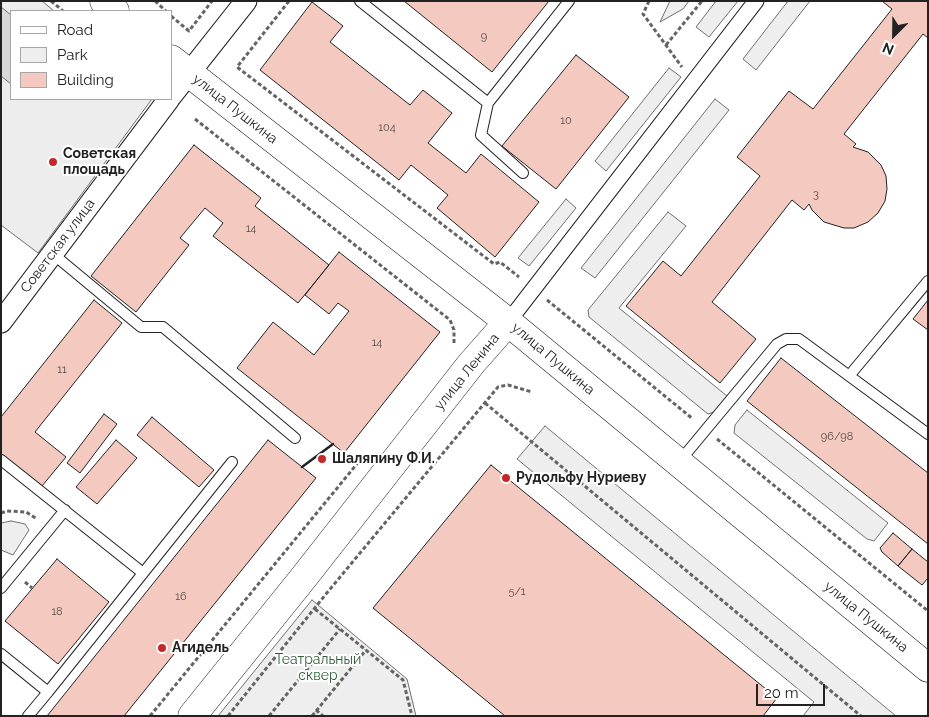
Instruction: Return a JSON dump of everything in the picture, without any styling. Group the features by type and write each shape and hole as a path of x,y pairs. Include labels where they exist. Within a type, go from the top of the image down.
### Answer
{"main road":[{"path":"104,1 114,10"},
{"name":"улица Пушкина","path":"180,66 508,322 928,668"},
{"name":"улица Ленина","path":"192,716 471,364 508,322"}],"street":[{"name":"Советская улица","path":"172,92 180,66 246,1"},
{"name":"улица Ленина","path":"508,322 756,1"},
{"name":"Советская улица","path":"1,322 168,100"}],"lane":[{"path":"360,1 488,102"},
{"path":"523,173 481,135 488,102 569,1"},
{"path":"53,254 142,327 163,327 295,438"},
{"path":"849,376 928,281"},
{"path":"678,463 777,344 786,339 799,339 928,434"},
{"path":"1,460 143,573"},
{"path":"28,716 232,462"},
{"path":"1,588 65,510"},
{"path":"1,654 48,692"}],"path":[{"path":"51,1 61,10"},
{"path":"155,1 165,10"},
{"path":"172,17 189,31 212,1"},
{"path":"289,1 237,67 494,264 500,262 928,611"},
{"path":"649,1 643,14 693,82"},
{"path":"666,45 702,1"},
{"path":"195,119 450,320 454,330 452,349"},
{"path":"228,716 498,387 508,385 532,392"},
{"path":"485,403 861,716"},
{"path":"150,716 364,456"},
{"path":"315,609 403,680 412,716"},
{"path":"269,716 340,629"},
{"path":"312,716 366,650"},
{"path":"316,710 323,716"}],"green space":[{"path":"670,1 689,1 683,9 660,22"},
{"path":"716,1 738,1 709,37 696,27"},
{"path":"788,1 810,1 756,70 743,59"},
{"path":"669,68 681,77 606,171 595,161"},
{"path":"715,99 729,110 595,278 581,268"},
{"path":"566,199 576,208 529,266 518,258"},
{"path":"668,212 686,226 619,308 727,396 714,412 708,414 589,317 588,310"},
{"path":"747,410 888,523 874,541 867,539 734,433 735,425"},
{"path":"545,426 896,716 803,716 814,702 517,459"},
{"path":"11,521 25,524 29,530 13,555 1,550 1,523"},
{"name":"Театральный сквер","path":"312,600 407,679 416,716 218,716"}],"shaded area":[{"name":"Советская площадь","path":"1,1 42,1 53,10 10,10 10,100 151,100 38,253 1,225"},
{"path":"1,7 10,14 10,83 1,76"}],"building":[{"path":"404,1 549,1 492,72"},
{"path":"882,1 928,1 928,38 923,34 844,134 856,144 853,147 868,152 881,165 886,176 887,189 885,201 878,213 868,222 854,228 844,228 824,222 812,210 809,204 804,210 792,200 712,302 756,339 720,383 626,306 663,261 681,276 760,176 737,157 789,91 813,109 892,9"},
{"path":"312,2 343,26 330,42 410,105 423,90 452,113 428,143 466,173 481,154 539,202 495,257 437,208 448,195 411,165 399,180 260,70"},
{"path":"576,55 629,97 556,189 502,146"},
{"path":"194,145 261,198 255,206 329,265 298,303 213,236 223,223 205,208 180,238 189,245 136,312 91,276"},
{"path":"339,252 440,332 344,453 237,368 273,322 314,355 349,311 338,303 329,314 305,295"},
{"path":"94,300 122,323 35,432 66,457 42,486 1,454 1,417"},
{"path":"928,300 928,330 913,319"},
{"path":"781,358 928,473 928,544 747,401"},
{"path":"104,414 117,424 80,473 67,463"},
{"path":"152,417 214,470 199,487 137,435"},
{"path":"116,440 137,458 97,504 76,487"},
{"path":"268,440 316,478 124,716 47,716"},
{"path":"491,465 777,698 763,716 505,716 373,608"},
{"path":"893,533 912,549 898,566 880,548"},
{"path":"912,549 928,562 928,578 922,585 898,566"},
{"path":"57,559 109,602 58,664 5,621"}],"wall":[{"path":"302,467 333,444"}],"place":[{"name":"Советская площадь","path":"53,162"},
{"name":"Шаляпину Ф.И.","path":"322,459"},
{"name":"Рудольфу Нуриеву","path":"506,478"},
{"name":"Агидель","path":"162,648"}]}
